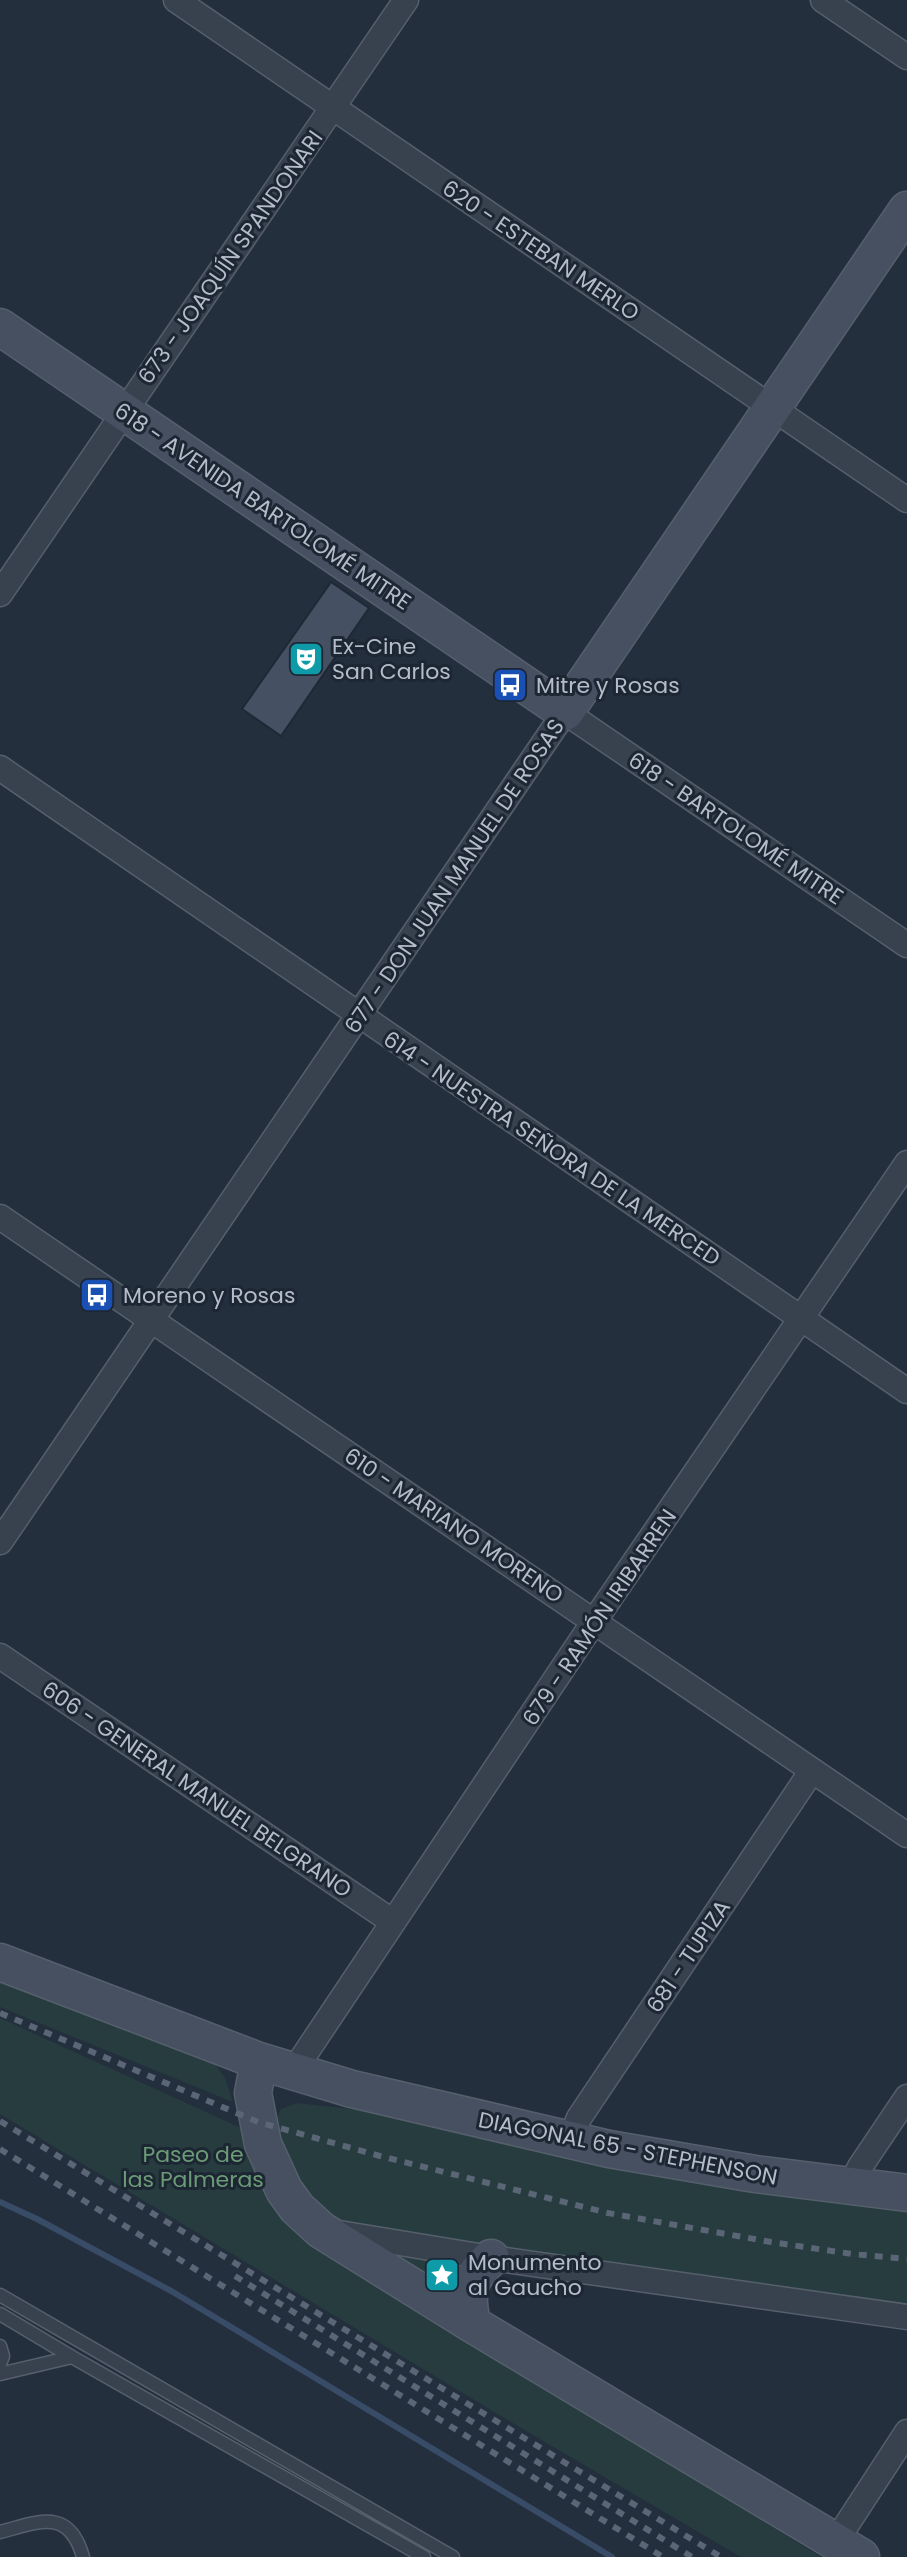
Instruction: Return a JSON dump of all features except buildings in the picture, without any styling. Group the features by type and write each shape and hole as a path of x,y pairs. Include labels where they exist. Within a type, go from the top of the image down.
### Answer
{"street":[{"name":"620 - ESTEBAN MERLO","path":"176,0 907,500"},
{"name":"673 - JOAQUÍN SPANDONARI","path":"0,594 406,0"},
{"path":"823,0 907,57"},
{"name":"677 - DON JUAN MANUEL DE ROSAS","path":"0,1542 907,210"},
{"name":"618 - AVENIDA BARTOLOMÉ MITRE","path":"0,327 565,712"},
{"name":"618 - BARTOLOMÉ MITRE","path":"565,712 907,945"},
{"name":"614 - NUESTRA SEÑORA DE LA MERCED","path":"0,768 907,1391"},
{"name":"679 - RAMÓN IRIBARREN","path":"293,2072 595,1620 907,1163"},
{"name":"610 - MARIANO MORENO","path":"0,1217 907,1835"},
{"name":"606 - GENERAL MANUEL BELGRANO","path":"0,1656 393,1922"},
{"name":"681 - TUPIZA","path":"569,2142 579,2118 811,1772"},
{"name":"DIAGONAL 65 - STEPHENSON","path":"0,1962 259,2061 368,2093 569,2142 849,2188 907,2193"},
{"path":"259,2061 253,2093 263,2144 284,2190 297,2208 321,2230 849,2549 907,2432"},
{"path":"849,2188 907,2097"},
{"path":"321,2230 491,2258 907,2317"},
{"path":"472,2324 469,2289 476,2272 491,2258"}],"lane":[{"path":"0,2295 453,2557"},
{"path":"0,2314 424,2557"},
{"path":"0,2346 3,2356 0,2364"},
{"path":"0,2374 72,2357"},
{"path":"0,2532 55,2521 69,2528 83,2557"}],"green space":[{"name":"Paseo de las Palmeras","path":"0,1978 212,2060 225,2078 233,2102 0,2007"},
{"name":"Paseo de las Palmeras","path":"0,2018 241,2128 256,2176 271,2200 327,2254 821,2557 741,2557 0,2114"},
{"path":"297,2103 387,2113 907,2203 907,2305 629,2268 332,2220 302,2190 285,2166 276,2121 281,2109"},
{"path":"387,2255 465,2266 455,2298"}],"waterway":[{"path":"0,2202 173,2292 612,2557"}],"railway":[{"path":"0,2013 258,2122 380,2156 608,2213 771,2242 907,2259"},
{"path":"0,2121 721,2557"},
{"path":"0,2149 663,2557"},
{"path":"235,2276 692,2557"}],"place":[{"name":"Ex-Cine San Carlos","path":"306,659"},
{"name":"Mitre y Rosas","path":"510,685"},
{"name":"Moreno y Rosas","path":"97,1295"},
{"name":"Monumento al Gaucho","path":"442,2275"}]}
